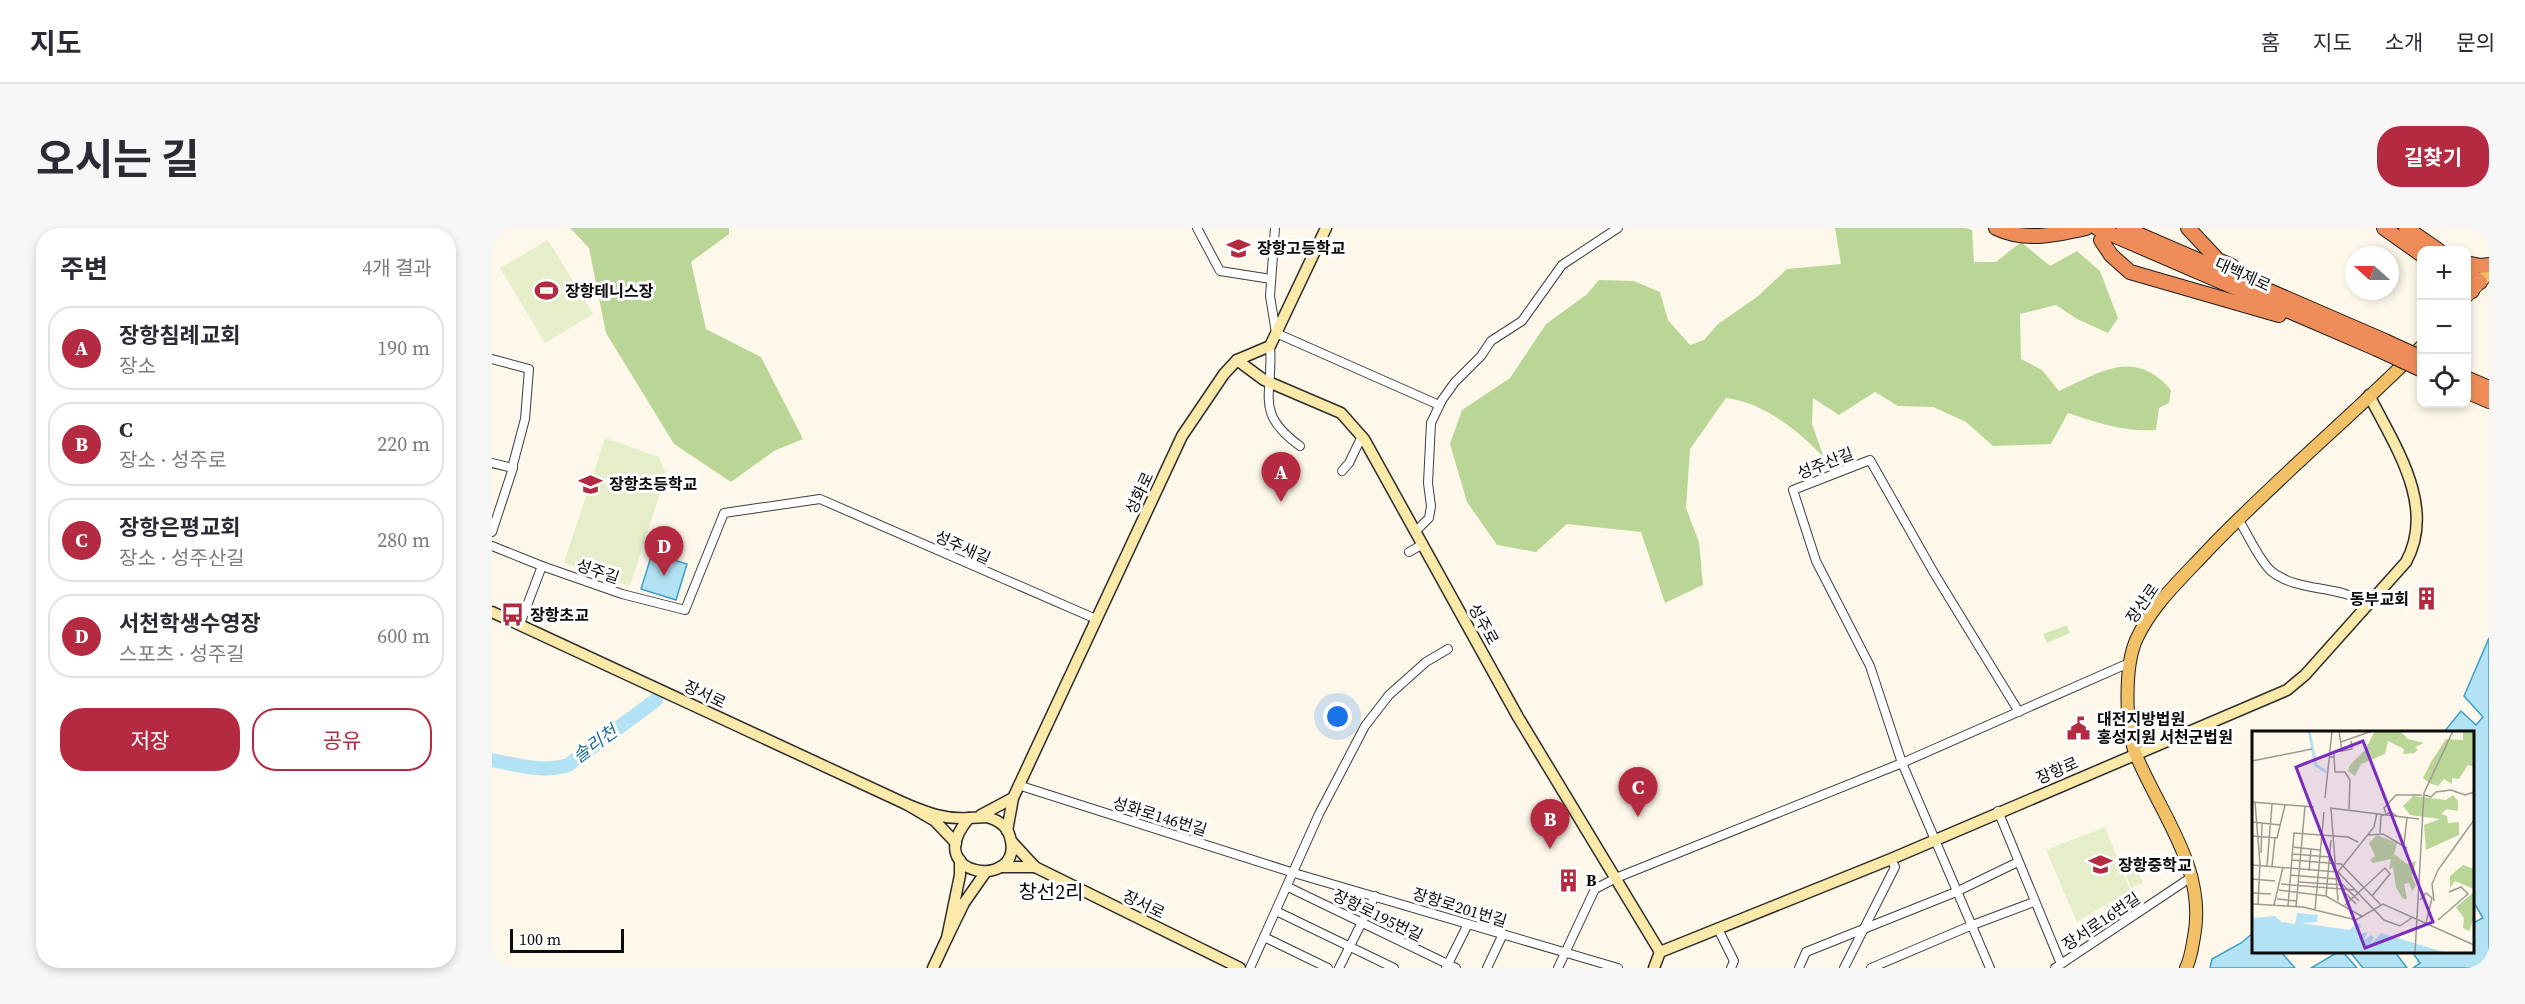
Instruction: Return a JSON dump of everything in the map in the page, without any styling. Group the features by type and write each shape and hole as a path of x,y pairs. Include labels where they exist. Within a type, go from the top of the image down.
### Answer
{"highway":[{"path":"1996,228 2020,237 2048,235 2086,228"},
{"name":"대백제로","path":"2124,228 2305,314"},
{"path":"2188,228 2218,260 2279,288 2305,314"},
{"path":"2384,228 2417,252"},
{"path":"2406,228 2432,246"},
{"path":"2099,234 2110,255 2130,272 2144,278 2212,294 2270,313 2305,314"},
{"name":"대백제로","path":"2099,234 2381,345"},
{"path":"2471,264 2489,265"},
{"path":"2381,345 2417,357"},
{"path":"2381,345 2417,368"},
{"path":"2471,380 2489,388"},
{"path":"2471,393 2489,401"}],"main road":[{"name":"장산로","path":"2186,968 2197,922 2193,876 2153,786 2135,753 2128,697 2129,663 2137,639 2161,600 2238,519 2417,349"}],"street":[{"path":"1197,228 1220,271 1271,279"},
{"path":"1275,228 1270,296 1276,333"},
{"path":"1300,446 1274,422 1268,409 1270,346 1326,228"},
{"path":"1416,531 1429,518 1431,423 1438,405 1455,382 1471,368 1491,341 1522,321 1562,265 1618,228"},
{"path":"1276,333 1438,405"},
{"name":"성화로","path":"1007,831 1012,798 1182,436 1224,374 1237,360 1270,346"},
{"path":"492,359 529,369 525,419 492,532"},
{"name":"성주로","path":"1237,360 1270,382 1341,413 1362,436 1518,717 1660,952"},
{"name":"장항로","path":"1660,952 1891,859 2287,690 2306,675 2411,552 2417,517 2411,483 2369,395"},
{"path":"1342,471 1349,463 1362,436"},
{"name":"성주산길","path":"1990,968 1970,926 1902,763 1870,666 1816,561 1793,490 1869,460 1934,573 2019,712"},
{"path":"492,463 512,468"},
{"name":"성주새길","path":"724,513 820,499 1096,619"},
{"name":"성주길","path":"492,546 622,594 685,610 724,513"},
{"path":"2238,519 2269,569 2300,586 2341,591 2357,597 2368,605"},
{"path":"1409,552 1424,544"},
{"path":"520,624 543,566"},
{"name":"장서로","path":"492,612 906,804"},
{"path":"1250,968 1319,814 1365,726 1389,695 1426,662 1448,649"},
{"path":"1558,968 1596,889 1616,878 1902,763 2129,663"},
{"name":"성화로146번길","path":"1018,785 1294,873"},
{"path":"947,938 960,875 956,836 973,817 1012,798"},
{"path":"906,804 933,815 952,819 973,817 996,819 1007,831 1011,842 1035,867"},
{"path":"906,804 935,821 956,843"},
{"path":"1998,812 2058,966"},
{"path":"933,968 964,903 986,873 1000,867 1008,860 1011,842"},
{"path":"1844,968 1895,867 1891,859"},
{"path":"960,860 968,869 986,873"},
{"path":"1799,968 1806,952 1956,892 2018,862"},
{"path":"1000,867 1035,867"},
{"name":"장서로","path":"1035,867 1240,968"},
{"name":"장항로201번길","path":"1294,873 1618,968"},
{"name":"장서로16번길","path":"2058,966 2193,876"},
{"name":"장항로195번길","path":"1288,887 1450,967"},
{"path":"1339,968 1375,896"},
{"path":"1871,968 2034,902"},
{"path":"1276,911 1394,968"},
{"path":"1450,967 1468,924"},
{"path":"1718,929 1734,961 1731,968"},
{"path":"1487,968 1503,934"},
{"path":"1264,937 1328,968"},
{"path":"1654,968 1660,952"}],"green space":[{"path":"570,228 729,228 729,234 691,262 706,329 761,357 803,439 774,451 731,482 674,444 606,333 589,248"},
{"path":"1835,228 1965,228 1972,230 1974,262 1996,262 2021,242 2050,266 2077,251 2100,271 2118,318 2108,333 2077,319 2056,305 2020,314 2021,359 2042,370 2059,391 2090,376 2118,367 2144,370 2158,377 2171,390 2169,403 2159,408 2156,430 2122,428 2068,413 2051,444 1993,446 1966,422 1933,407 1898,406 1875,392 1839,415 1813,398 1812,424 1824,458 1780,419 1753,405 1726,398 1690,449 1686,508 1699,542 1703,585 1665,603 1641,532 1567,524 1536,552 1497,545 1467,502 1450,444 1462,410 1510,378 1546,324 1586,295 1599,280 1634,281 1660,292 1668,320 1690,345 1704,340 1718,324 1757,297 1787,269 1841,264"},
{"name":"장항테니스장","path":"548,240 593,314 545,343 500,268"},
{"path":"605,438 659,457 666,474 630,586 564,563"},
{"path":"2067,625 2070,633 2047,643 2043,634"},
{"path":"2105,827 2130,890 2077,922 2046,850"},
{"path":"2132,855 2143,883 2131,888 2120,860"}],"water":[{"path":"656,541 670,545 667,558 687,564 676,600 641,589"},
{"path":"2489,638 2489,968 2413,968 2420,963 2413,953 2474,953 2474,922 2483,918 2474,903 2474,731 2445,731 2461,711 2476,725 2483,717 2464,696"},
{"path":"2252,934 2252,953 2282,953 2295,968 2210,968 2212,959 2241,943"},
{"path":"2336,953 2344,953 2357,968 2311,968"},
{"path":"2351,953 2396,953 2407,968 2363,968"}],"waterway":[{"name":"솔리천","path":"492,760 539,768 568,765 656,700"}],"place":[{"name":"장항고등학교","path":"1239,248"},
{"name":"장항테니스장","path":"547,291"},
{"name":"장항초등학교","path":"591,484"},
{"name":"장항침례교회","path":"1281,502"},
{"name":"서천학생수영장","path":"664,576"},
{"name":"동부교회","path":"2427,599"},
{"name":"장항초교","path":"512,615"},
{"name":"대전지방법원 홍성지원 서천군법원","path":"2079,728"},
{"name":"장항은평교회","path":"1638,817"},
{"name":"C","path":"1550,849"},
{"name":"장항중학교","path":"2100,865"},
{"name":"B","path":"1568,880"}],"district":[{"name":"창선2리","path":"1051,892"}]}
